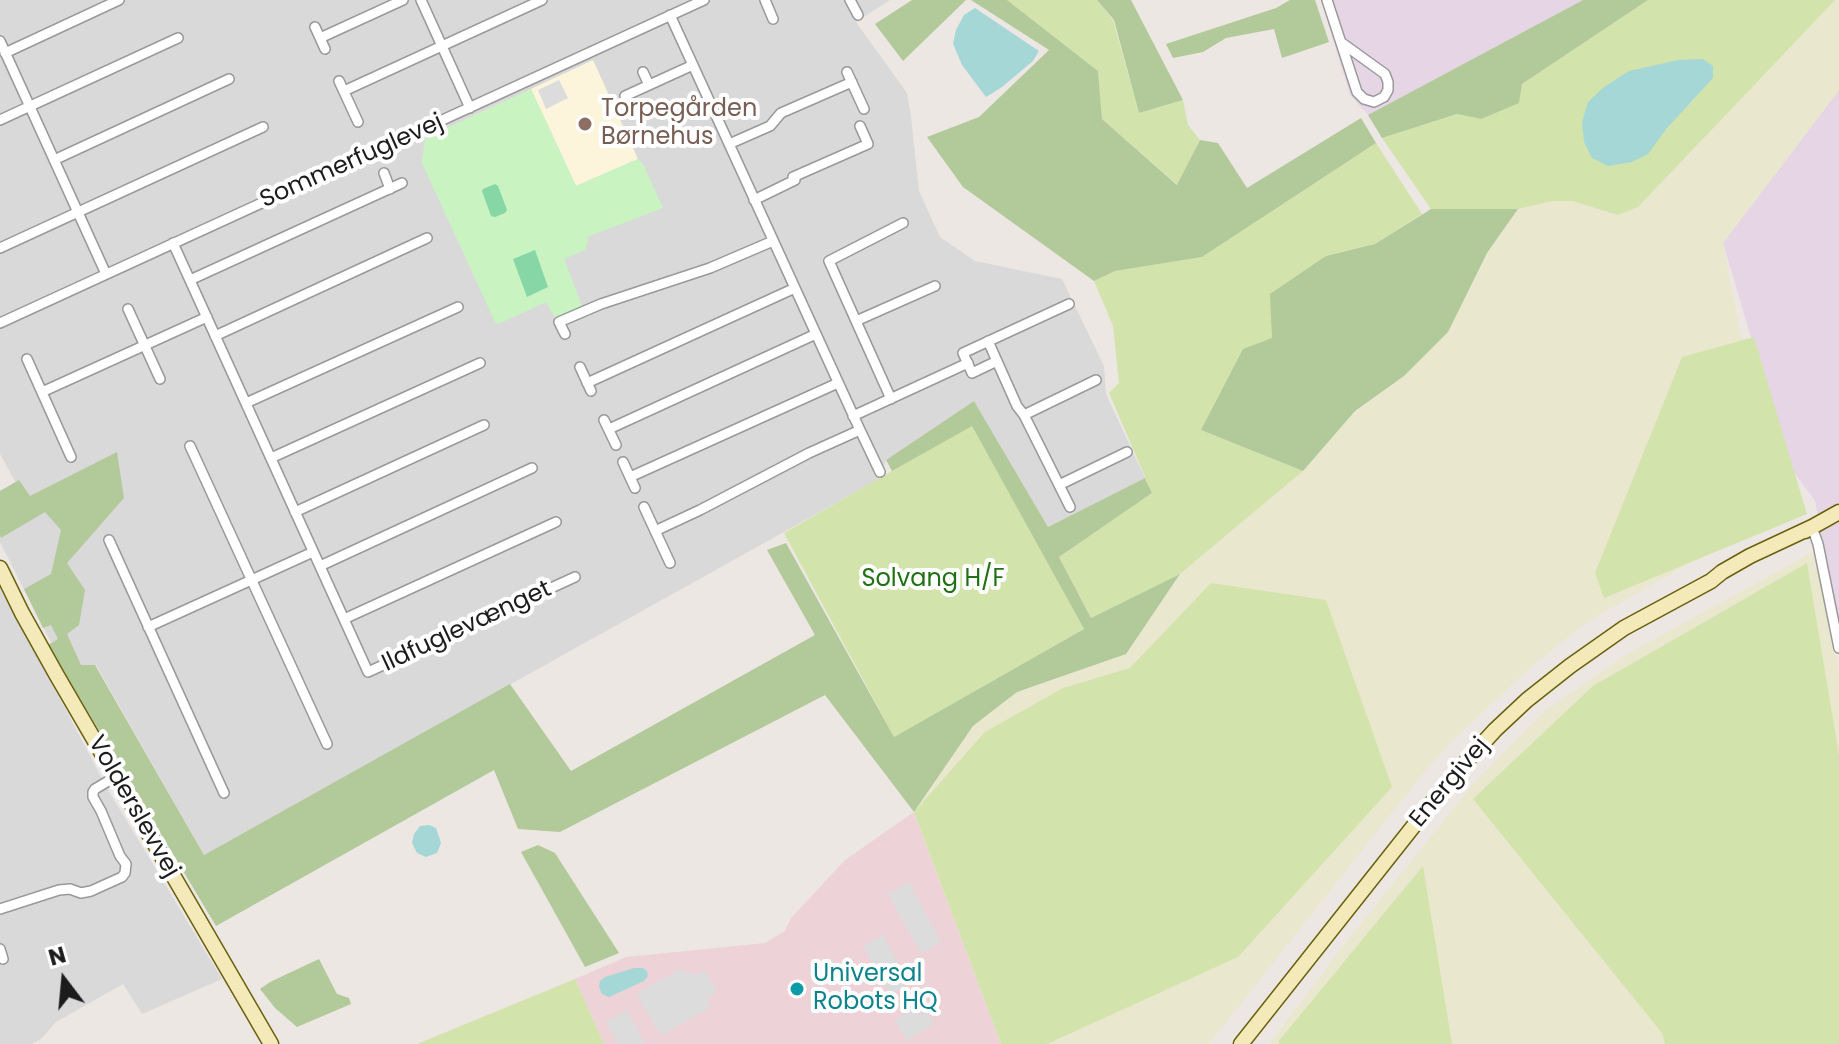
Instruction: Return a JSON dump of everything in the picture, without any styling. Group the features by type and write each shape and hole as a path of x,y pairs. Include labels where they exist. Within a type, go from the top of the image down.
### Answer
{"street":[{"path":"5,53 119,0"},
{"path":"320,38 403,0"},
{"path":"421,0 470,108"},
{"path":"358,122 342,86 442,46 542,0"},
{"name":"Sommerfuglevej","path":"0,323 704,0"},
{"path":"765,0 773,19"},
{"path":"850,0 858,15"},
{"path":"1327,0 1357,92 1364,99 1374,102 1384,97 1388,90 1385,74 1342,43"},
{"path":"670,15 880,472"},
{"path":"315,27 325,49"},
{"path":"0,120 178,38"},
{"path":"0,41 106,274"},
{"path":"625,96 693,65"},
{"path":"643,72 649,85"},
{"path":"729,144 770,126 781,113 849,77 864,109"},
{"path":"54,160 229,79"},
{"path":"754,200 795,180 793,177 868,144 860,126"},
{"path":"0,248 263,127"},
{"path":"384,173 390,189"},
{"path":"190,280 402,183"},
{"path":"891,399 829,261 903,223"},
{"path":"410,232 415,244"},
{"path":"215,336 427,238"},
{"path":"565,334 559,322 601,304 710,268 773,241"},
{"name":"Ildfuglevænget","path":"173,243 368,672 575,577"},
{"path":"856,321 935,286"},
{"path":"580,367 589,387 795,288"},
{"path":"997,361 972,373 963,353 1069,304"},
{"path":"246,403 458,307"},
{"path":"128,309 160,379"},
{"path":"42,392 207,317"},
{"path":"616,445 606,424 816,334"},
{"path":"988,341 1017,406 1070,507"},
{"path":"27,359 71,457"},
{"path":"271,458 480,363"},
{"path":"853,416 968,363"},
{"path":"1024,415 1096,380"},
{"path":"630,477 838,383"},
{"path":"295,512 484,425"},
{"path":"655,531 860,430"},
{"path":"190,446 327,744"},
{"path":"1059,485 1127,452"},
{"path":"623,462 635,488"},
{"path":"320,566 532,468"},
{"path":"644,507 670,563"},
{"name":"Energivej","path":"1241,1044 1445,786 1495,730 1527,700 1624,628 1750,556 1839,512"},
{"path":"344,619 556,522"},
{"path":"1812,527 1839,648"},
{"path":"109,540 224,793"},
{"path":"148,627 313,552"},
{"name":"Volderslevvej","path":"0,568 22,613 115,777 271,1044"},
{"path":"0,909 59,890 91,891 122,877 126,864 93,797 95,789 115,777"}],"shaded area":[{"path":"0,0 890,0 856,22 907,93 919,191 940,237 975,261 1062,279 1104,366 1106,394 1145,478 1048,527 974,401 886,460 879,479 204,855 96,665 67,674 0,542 0,492 16,483 0,454"},
{"path":"1321,0 1583,0 1368,115 1350,95"},
{"path":"1835,0 1839,0 1839,90 1723,243 1750,384 1740,534 1589,621 1538,661 1456,737 1421,776 1209,1044 1001,1044 914,813 973,726 1017,692 1126,654 1180,574 1303,471 1355,411 1404,376 1518,209 1552,201 1572,201 1618,215"},
{"name":"Torpegården Børnehus","path":"593,60 638,159 576,186 531,89"},
{"path":"559,80 568,98 546,109 538,90"},
{"path":"1839,90 1839,627 1815,501 1789,465 1723,243"},
{"path":"1817,550 1839,673 1839,1044 1269,1044 1349,938 1474,783 1542,713 1625,655"},
{"path":"0,585 107,788 222,979 142,1014 123,984 56,1022 32,1044 0,1044"},
{"path":"914,812 1001,1044 604,1044 575,979 626,957 765,943 785,931 791,918 845,860"},
{"path":"909,882 941,942 921,954 888,894"},
{"path":"883,935 909,984 890,994 863,946"},
{"path":"682,968 686,974 690,972 695,975 705,970 717,992 707,998 711,1007 661,1035 636,994"},
{"path":"922,1004 934,1024 907,1040 895,1020"},
{"path":"627,1010 645,1044 618,1044 606,1022"}],"green space":[{"path":"912,0 966,0 903,61 875,24"},
{"path":"971,0 1007,0 1098,71 1102,119 1177,185 1200,140 1218,143 1247,188 1361,118 1376,143 1202,257 1115,271 1094,281 963,187 927,137 979,117 1049,50"},
{"path":"1007,0 1097,0 1113,20 1139,113 1183,100 1188,125 1200,140 1178,185 1102,119 1098,71"},
{"path":"1097,0 1131,0 1183,100 1139,113 1114,20"},
{"path":"1290,0 1315,0 1329,42 1282,58 1274,29 1226,38 1203,52 1173,58 1166,44 1276,8"},
{"path":"1583,0 1648,0 1522,84 1519,103 1481,119 1457,114 1382,138 1368,115"},
{"path":"1648,0 1835,0 1638,207 1618,215 1572,201 1552,201 1518,209 1431,209 1382,138 1457,114 1481,119 1522,84"},
{"path":"531,89 576,186 638,159 663,208 587,237 585,250 564,259 582,306 555,318 546,302 498,324 422,163 425,138"},
{"path":"1376,143 1422,214 1375,244 1326,256 1272,338 1201,430 1303,471 1180,574 1091,618 1059,557 1152,493 1109,393 1119,383 1113,326 1094,281 1115,271 1202,257"},
{"path":"495,184 507,210 495,217 491,216 482,191"},
{"path":"1431,209 1518,209 1487,253 1448,332 1404,376 1355,411 1303,471 1201,430 1243,349 1272,338 1270,294 1326,256 1375,244"},
{"path":"535,250 548,287 527,297 513,259"},
{"path":"1754,337 1807,514 1604,598 1595,573 1682,357"},
{"path":"974,401 1048,527 1145,478 1152,493 1059,557 1091,618 1180,574 1126,654 1017,692 973,726 914,812 825,695 560,832 518,829 494,770 216,926 48,645 58,639 51,625 43,628 24,589 51,574 61,530 45,512 1,538 0,535 0,491 19,480 30,496 117,452 124,498 67,563 85,590 79,625 67,634 81,665 95,665 204,855 510,684 571,771 815,635 767,550 786,543 894,737 1084,629 972,426 892,471 886,460"},
{"name":"Solvang H/F","path":"972,425 1084,629 894,737 784,533"},
{"path":"1807,563 1839,755 1839,1044 1665,1044 1662,1033 1473,799 1593,686"},
{"path":"1211,583 1326,600 1392,787 1238,957 1047,1044 1001,1044 914,812 985,732 1063,688 1130,668"},
{"path":"538,845 555,853 619,953 585,967 521,852"},
{"path":"1423,866 1452,1044 1280,1044 1278,1042"},
{"path":"319,959 337,994 349,998 351,1004 297,1027 275,1008 260,989"},
{"path":"575,979 604,1044 417,1044"}],"water":[{"path":"975,8 1039,51 1033,61 986,97 962,65 953,44 964,15"},
{"path":"1703,59 1713,66 1713,78 1667,128 1648,154 1632,162 1608,166 1592,158 1584,142 1582,122 1588,102 1604,87 1629,71 1678,60"},
{"path":"420,826 436,828 441,843 437,853 426,857 417,853 412,843"},
{"path":"634,968 647,971 644,981 609,997 602,994 600,981"}],"place":[{"name":"Torpegården Børnehus","path":"585,124"},
{"name":"Universal Robots HQ","path":"797,989"}]}
